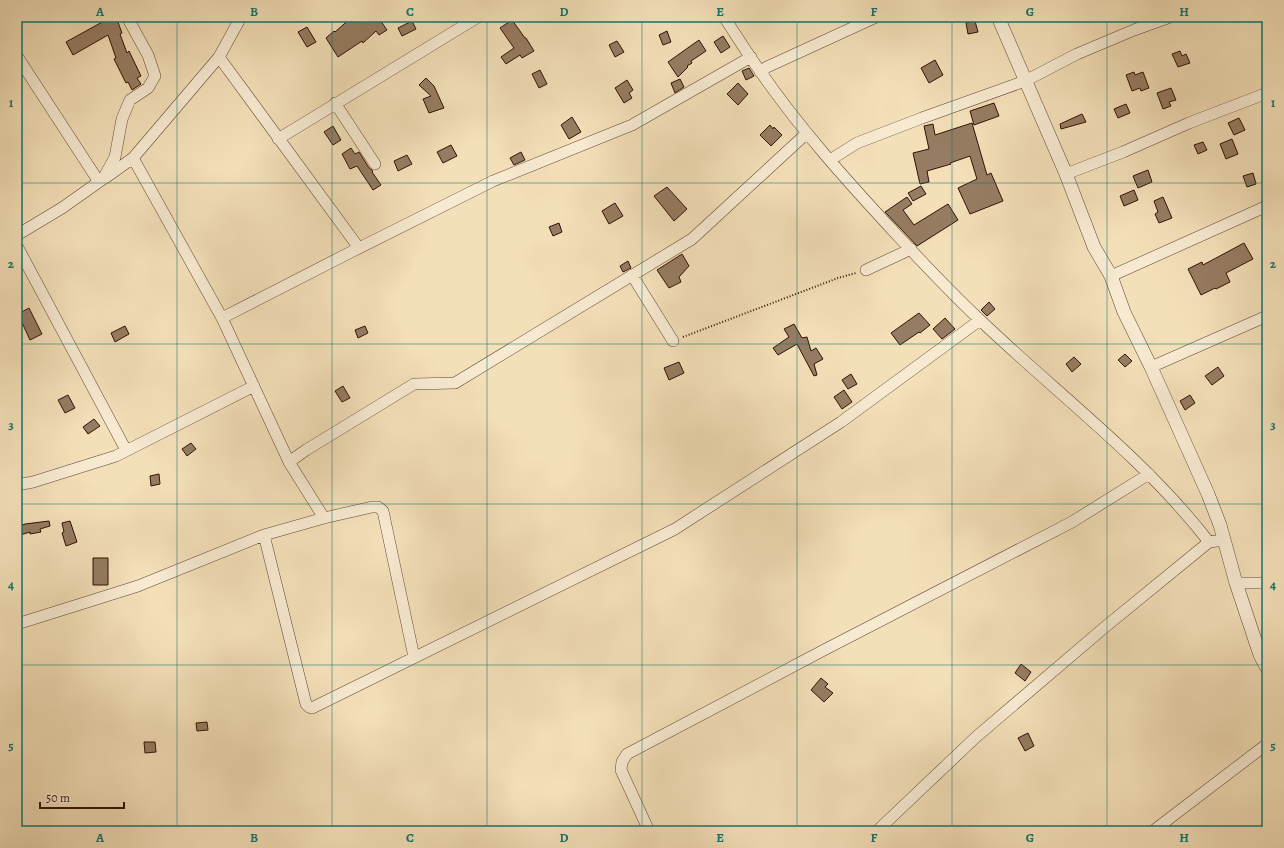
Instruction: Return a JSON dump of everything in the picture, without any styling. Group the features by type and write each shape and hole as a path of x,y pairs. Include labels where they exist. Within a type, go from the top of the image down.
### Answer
{"street":[{"path":"101,181 115,157 122,119 130,100 148,88 155,76 148,55 127,17"},
{"path":"17,235 62,208 134,158 219,57 241,17"},
{"path":"278,138 478,17"},
{"path":"724,17 760,72 807,133 863,198 910,249 980,320 1149,474 1188,516 1209,542"},
{"path":"760,72 767,67 876,17"},
{"path":"998,17 1066,174 1094,247 1111,276 1124,312 1151,367 1208,494 1220,524 1236,583 1260,655 1267,668"},
{"path":"830,160 857,143 1025,81 1077,54 1134,30 1170,17"},
{"path":"17,56 101,181"},
{"path":"219,57 359,248"},
{"path":"222,318 493,181 632,125 750,58"},
{"path":"1066,174 1123,152 1189,122 1267,93"},
{"path":"335,104 375,164"},
{"path":"289,462 414,384 454,384 692,239 807,133"},
{"path":"134,158 222,318 289,462 324,518"},
{"path":"1111,276 1267,206"},
{"path":"17,246 126,450"},
{"path":"866,270 910,249"},
{"path":"632,275 673,341"},
{"path":"1151,367 1267,316"},
{"path":"264,535 306,704 312,708 674,529 841,422 980,320"},
{"path":"17,485 33,482 116,456 254,386"},
{"path":"649,831 621,770 622,762 627,754 1072,522 1149,474"},
{"path":"17,624 138,586 264,535 324,518 378,507 383,511 414,657"},
{"path":"878,831 976,737 1104,627 1209,542 1224,540"},
{"path":"1236,583 1267,583"},
{"path":"1153,831 1267,744"}],"path":[{"path":"673,341 838,278 866,270"}],"building":[{"path":"101,17 116,17 127,53 129,51 141,76 137,78 141,84 132,90 128,82 126,83 114,59 116,58 108,35 73,55 66,42 104,21"},
{"path":"352,17 374,17 378,21 380,20 387,30 379,35 376,31 363,43 362,41 338,57 326,38"},
{"path":"512,20 534,51 522,58 520,55 506,64 501,57 514,48 500,28"},
{"path":"412,21 416,29 402,36 398,28"},
{"path":"975,21 978,32 968,34 966,23"},
{"path":"307,27 316,42 307,47 298,32"},
{"path":"667,31 671,42 663,45 659,35"},
{"path":"723,36 730,47 721,53 714,42"},
{"path":"699,40 706,51 691,61 692,63 687,66 688,67 678,77 668,62"},
{"path":"617,41 624,52 615,57 609,45"},
{"path":"1180,51 1182,56 1186,54 1190,63 1178,67 1172,54"},
{"path":"935,60 943,75 929,83 921,68"},
{"path":"749,68 754,76 746,80 742,71"},
{"path":"540,70 547,84 539,88 532,74"},
{"path":"1134,72 1135,75 1143,72 1149,88 1141,91 1140,88 1132,91 1126,75"},
{"path":"426,78 434,86 444,108 429,113 423,99 431,96 419,85"},
{"path":"680,79 684,87 675,93 671,83"},
{"path":"627,80 633,90 629,93 632,98 624,103 615,88"},
{"path":"738,83 748,94 738,105 727,94"},
{"path":"1171,88 1176,100 1169,102 1171,106 1163,109 1157,93"},
{"path":"994,103 999,116 974,125 970,111"},
{"path":"1126,104 1130,113 1118,118 1114,109"},
{"path":"1082,114 1086,122 1061,129 1060,124"},
{"path":"572,117 581,132 569,139 561,125"},
{"path":"1239,118 1245,130 1234,135 1228,123"},
{"path":"972,123 987,175 991,173 1003,201 970,214 958,188 977,179 970,156 950,163 951,164 927,171 929,182 920,184 913,153 929,149 924,126 933,124 935,135"},
{"path":"770,125 782,135 771,146 760,135"},
{"path":"333,126 341,140 333,145 324,132"},
{"path":"1232,139 1238,154 1226,159 1220,144"},
{"path":"1203,142 1207,150 1198,154 1194,145"},
{"path":"451,145 457,156 443,163 437,152"},
{"path":"351,148 355,154 359,152 381,185 373,190 357,166 350,169 342,154"},
{"path":"521,152 525,160 514,165 510,158"},
{"path":"407,155 412,164 398,171 394,161"},
{"path":"1148,170 1152,182 1138,188 1133,176"},
{"path":"1253,173 1256,184 1247,187 1243,176"},
{"path":"921,186 926,194 913,201 908,193"},
{"path":"667,187 687,209 674,221 654,196"},
{"path":"1134,190 1138,200 1124,206 1120,196"},
{"path":"907,197 912,204 903,210 914,225 948,204 958,220 917,246 885,212"},
{"path":"1163,197 1172,218 1159,223 1155,214 1158,212 1154,201"},
{"path":"615,203 623,216 609,224 602,211"},
{"path":"559,223 562,232 553,236 549,227"},
{"path":"1244,243 1253,259 1226,273 1230,282 1201,295 1188,269 1202,262 1203,265"},
{"path":"682,254 689,266 679,277 681,282 669,288 657,270"},
{"path":"628,261 631,268 623,272 620,266"},
{"path":"989,302 995,309 987,316 981,310"},
{"path":"29,308 42,334 30,340 18,314"},
{"path":"919,313 930,325 900,345 891,333"},
{"path":"945,318 955,329 942,339 933,329"},
{"path":"794,324 802,338 807,337 811,351 816,348 823,359 814,364 817,375 814,376 797,344 778,355 773,348 789,337 784,329"},
{"path":"125,326 129,334 115,342 111,333"},
{"path":"365,326 368,333 358,338 355,330"},
{"path":"1125,354 1132,361 1125,367 1118,360"},
{"path":"1074,357 1081,364 1072,372 1066,364"},
{"path":"679,362 684,373 669,380 664,368"},
{"path":"1218,367 1224,376 1212,385 1205,376"},
{"path":"851,374 857,384 848,389 842,380"},
{"path":"343,386 350,398 342,402 335,391"},
{"path":"844,390 852,402 842,409 834,397"},
{"path":"68,395 75,408 65,413 58,400"},
{"path":"1190,395 1195,403 1185,410 1180,401"},
{"path":"94,419 100,426 88,434 83,427"},
{"path":"191,443 196,449 187,456 182,449"},
{"path":"159,474 160,484 151,486 150,476"},
{"path":"49,521 50,526 40,529 41,532 30,534 30,532 17,536 17,527 25,524"},
{"path":"70,521 77,542 66,546 62,533 64,532 62,523"},
{"path":"93,558 108,558 108,585 93,585"},
{"path":"1021,664 1031,672 1025,681 1015,673"},
{"path":"821,678 828,684 825,687 833,693 824,702 811,690"},
{"path":"207,722 208,730 197,731 196,723"},
{"path":"1028,733 1034,746 1025,751 1018,738"},
{"path":"144,742 155,742 156,752 145,753"}]}
